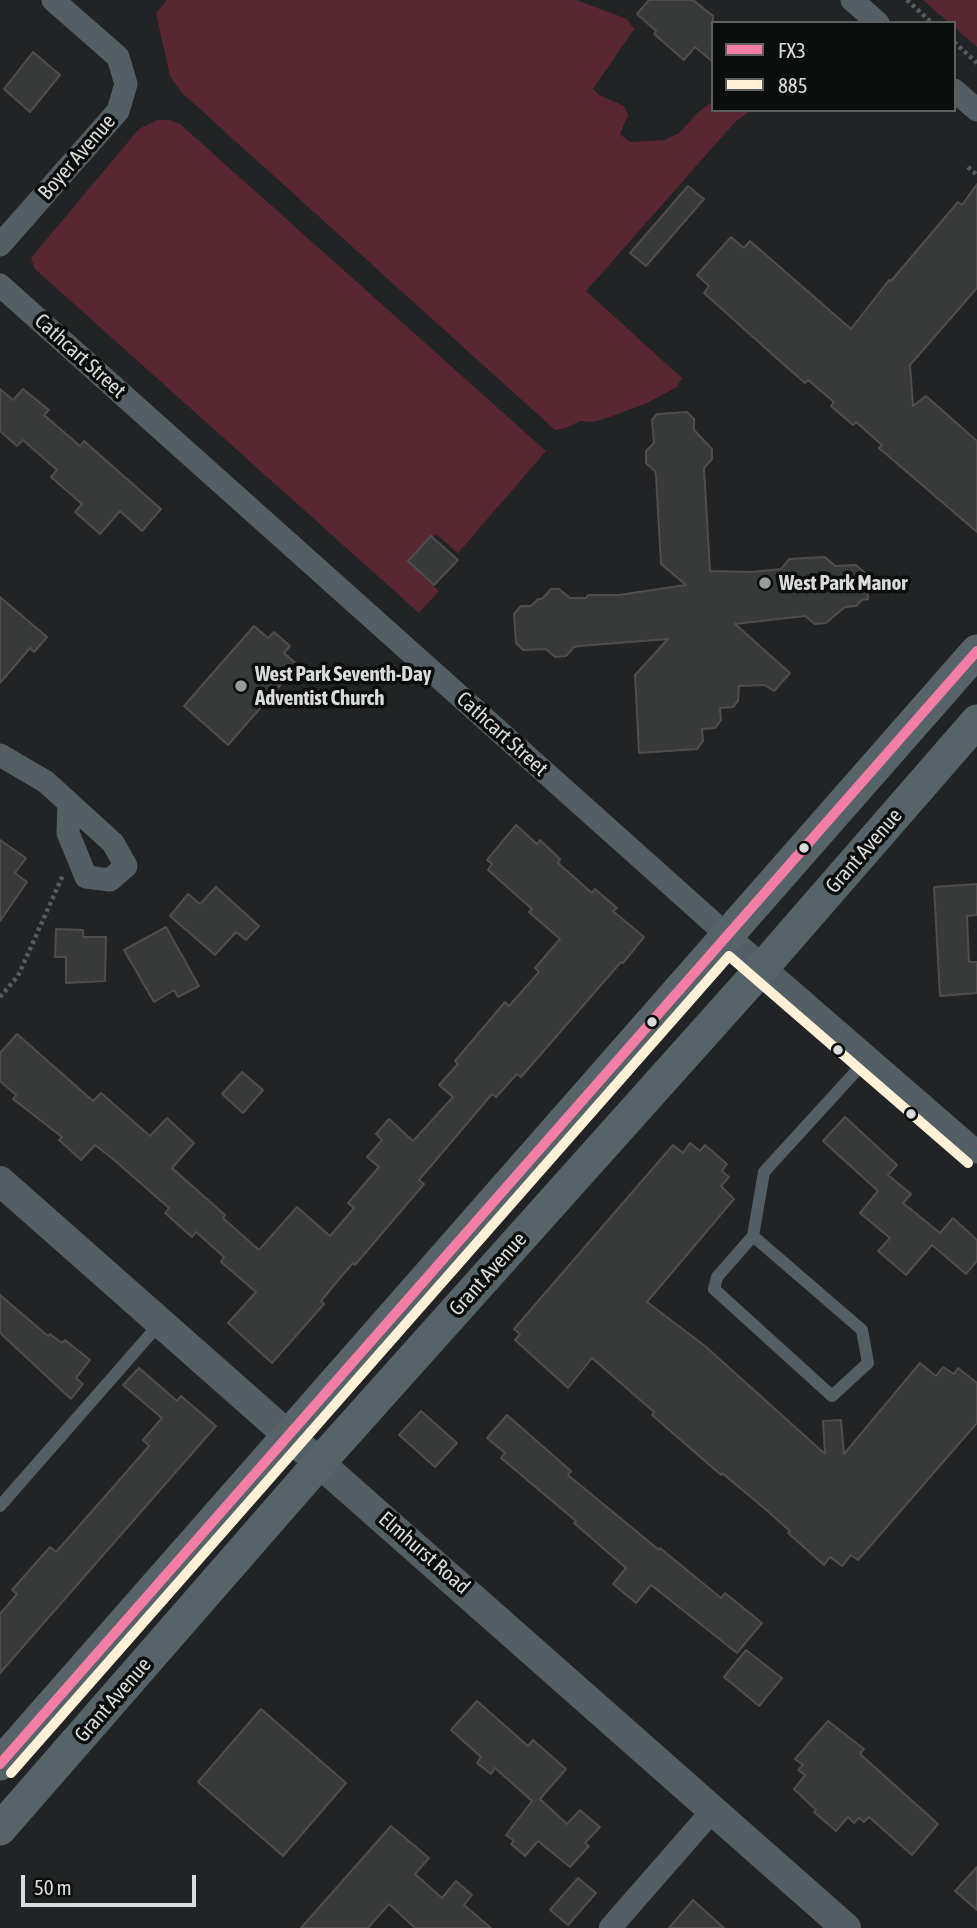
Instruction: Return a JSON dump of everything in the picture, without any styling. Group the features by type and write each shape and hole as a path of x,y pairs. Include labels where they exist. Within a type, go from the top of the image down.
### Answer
{"main road":[{"name":"Grant Avenue","path":"0,1764 977,651"},
{"name":"Grant Avenue","path":"1,1825 320,1462 764,966 977,721"}],"street":[{"name":"Boyer Avenue","path":"0,245 118,111 126,84 118,57 53,0"},
{"path":"852,0 876,21"},
{"path":"956,92 977,110"},
{"name":"Cathcart Street","path":"0,285 728,936 977,1152"},
{"path":"0,755 46,782 113,843 126,866 110,880 86,877 68,833 69,803"},
{"name":"Elmhurst Road","path":"0,1181 846,1928"},
{"path":"610,1928 714,1809"}],"lane":[{"path":"753,1236 862,1331 868,1363 832,1396 714,1289 718,1277 753,1236 764,1172 869,1057"},
{"path":"0,1506 161,1322"}],"path":[{"path":"907,0 930,21"},
{"path":"956,44 977,63"},
{"path":"968,167 977,175"},
{"path":"0,998 19,976 74,849"}],"shaded area":[{"path":"167,0 576,0 627,19 634,29 593,89 599,95 624,106 628,115 620,134 630,142 665,140 679,133 711,102 711,112 748,112 735,122 586,291 682,378 677,387 645,404 604,419 580,421 555,430 181,92 170,76 156,13"},
{"path":"923,0 977,0 977,47 956,29 956,21 947,21"},
{"path":"157,120 170,120 180,124 546,451 458,553 436,534 409,563 439,591 419,613 35,269 31,258 139,129"}],"building":[{"path":"649,0 693,0 713,16 711,60 695,47 684,60 654,34 656,31 637,14"},
{"path":"33,52 60,75 30,112 4,89"},
{"path":"977,184 977,288 910,365 913,406 926,396 977,441 977,532 879,448 882,445 856,422 853,425 831,406 834,402 808,380 805,383 704,293 709,286 697,275 731,237 744,248 750,241 851,329 889,280 891,281 958,202 962,205"},
{"path":"688,186 704,199 646,266 630,253"},
{"path":"0,389 13,400 23,389 49,410 44,415 80,446 84,441 161,509 142,531 120,511 100,534 75,512 82,504 51,477 57,470 23,440 17,446 0,431"},
{"name":"West Park Manor","path":"687,412 694,419 694,430 712,449 712,459 704,468 710,571 752,572 781,569 789,559 825,557 835,566 856,565 866,574 868,599 862,600 856,606 845,607 826,623 815,624 805,616 735,624 790,673 774,691 765,685 739,686 738,701 733,707 720,708 721,720 715,728 702,729 703,741 697,749 639,753 635,675 668,639 579,646 574,647 566,656 555,657 546,649 523,650 516,643 514,614 521,606 531,606 538,599 542,599 551,589 559,589 570,598 586,598 588,595 619,595 686,585 661,564 656,476 655,471 646,463 646,451 654,443 652,420 657,414"},
{"path":"431,536 458,560 434,585 408,561"},
{"path":"0,597 47,637 34,652 30,648 0,683"},
{"name":"West Park Seventh-Day Adventist Church","path":"254,626 268,638 274,632 290,646 284,653 298,665 228,745 184,706"},
{"path":"516,825 537,844 540,840 560,859 558,863 592,893 595,889 617,908 613,911 644,937 521,1077 517,1074 496,1097 492,1094 419,1180 424,1184 355,1265 353,1263 340,1278 321,1301 324,1304 272,1363 228,1323 256,1292 221,1262 224,1257 196,1232 192,1237 165,1213 169,1208 113,1159 95,1145 81,1160 59,1140 62,1137 13,1099 16,1095 0,1081 0,1053 17,1034 93,1101 101,1093 150,1136 167,1118 194,1143 172,1168 225,1215 223,1218 259,1250 297,1207 330,1236 354,1208 348,1203 379,1167 367,1157 382,1140 376,1134 389,1119 413,1141 453,1097 439,1085 458,1064 455,1061 505,1002 509,1006 539,972 535,968 560,939 529,912 532,909 488,870 492,864 487,860"},
{"path":"0,840 26,858 15,873 27,882 0,921"},
{"path":"977,884 977,915 967,916 969,962 977,962 977,993 940,996 934,887"},
{"path":"216,887 259,926 246,940 236,932 215,955 170,916 188,894 200,904"},
{"path":"166,927 199,986 178,997 174,990 154,1002 124,950"},
{"path":"56,929 83,930 83,937 106,937 105,981 66,983 66,957 55,957"},
{"path":"242,1072 263,1090 243,1113 222,1094"},
{"path":"845,1117 897,1165 888,1175 911,1194 903,1203 940,1233 953,1218 977,1240 977,1261 966,1274 932,1245 906,1275 878,1251 890,1238 860,1213 878,1191 823,1141"},
{"path":"690,1143 700,1151 705,1145 727,1164 722,1171 729,1177 721,1186 734,1199 647,1302 705,1346 825,1454 823,1421 841,1420 844,1454 920,1363 936,1376 943,1367 954,1374 958,1368 977,1383 977,1423 858,1560 851,1555 842,1566 830,1557 824,1565 788,1533 790,1531 652,1415 654,1412 592,1358 568,1388 515,1340 520,1334 514,1329 673,1145 683,1153"},
{"path":"0,1295 48,1336 50,1334 62,1343 65,1340 90,1360 76,1378 83,1384 71,1399 0,1333"},
{"path":"139,1368 177,1401 181,1396 216,1426 0,1673 0,1614 17,1594 12,1590 50,1547 56,1552 149,1446 143,1440 162,1418 123,1385"},
{"path":"421,1411 457,1443 435,1467 399,1435"},
{"path":"507,1415 571,1471 568,1475 659,1550 660,1548 721,1598 725,1593 762,1623 737,1653 651,1585 636,1603 613,1584 626,1568 574,1523 576,1521 501,1458 505,1453 487,1438"},
{"path":"746,1650 782,1678 759,1706 724,1677"},
{"path":"477,1701 528,1746 533,1740 566,1769 540,1799 567,1824 580,1810 600,1827 585,1843 589,1846 570,1867 538,1841 525,1856 511,1844 514,1841 506,1835 532,1801 495,1768 491,1774 477,1763 481,1757 451,1730"},
{"path":"261,1709 346,1783 283,1856 198,1782"},
{"path":"828,1721 864,1749 860,1754 938,1824 912,1855 869,1817 864,1822 859,1818 854,1823 848,1817 836,1831 814,1812 816,1810 794,1789 805,1775 798,1770 803,1765 795,1759"},
{"path":"391,1826 429,1858 415,1874 442,1898 456,1881 472,1895 464,1905 491,1928 415,1928 389,1904 368,1928 301,1928"},
{"path":"977,1867 977,1910 955,1891"},
{"path":"578,1878 596,1893 568,1925 550,1910"},
{"path":"693,1900 724,1928 669,1928"}],"transit line":[{"name":"FX3","path":"0,1764 977,651"},
{"name":"885","path":"11,1773 729,956 968,1163"}],"place":[{"name":"West Park Manor","path":"765,583"},
{"name":"West Park Seventh-Day Adventist Church","path":"241,686"}]}
